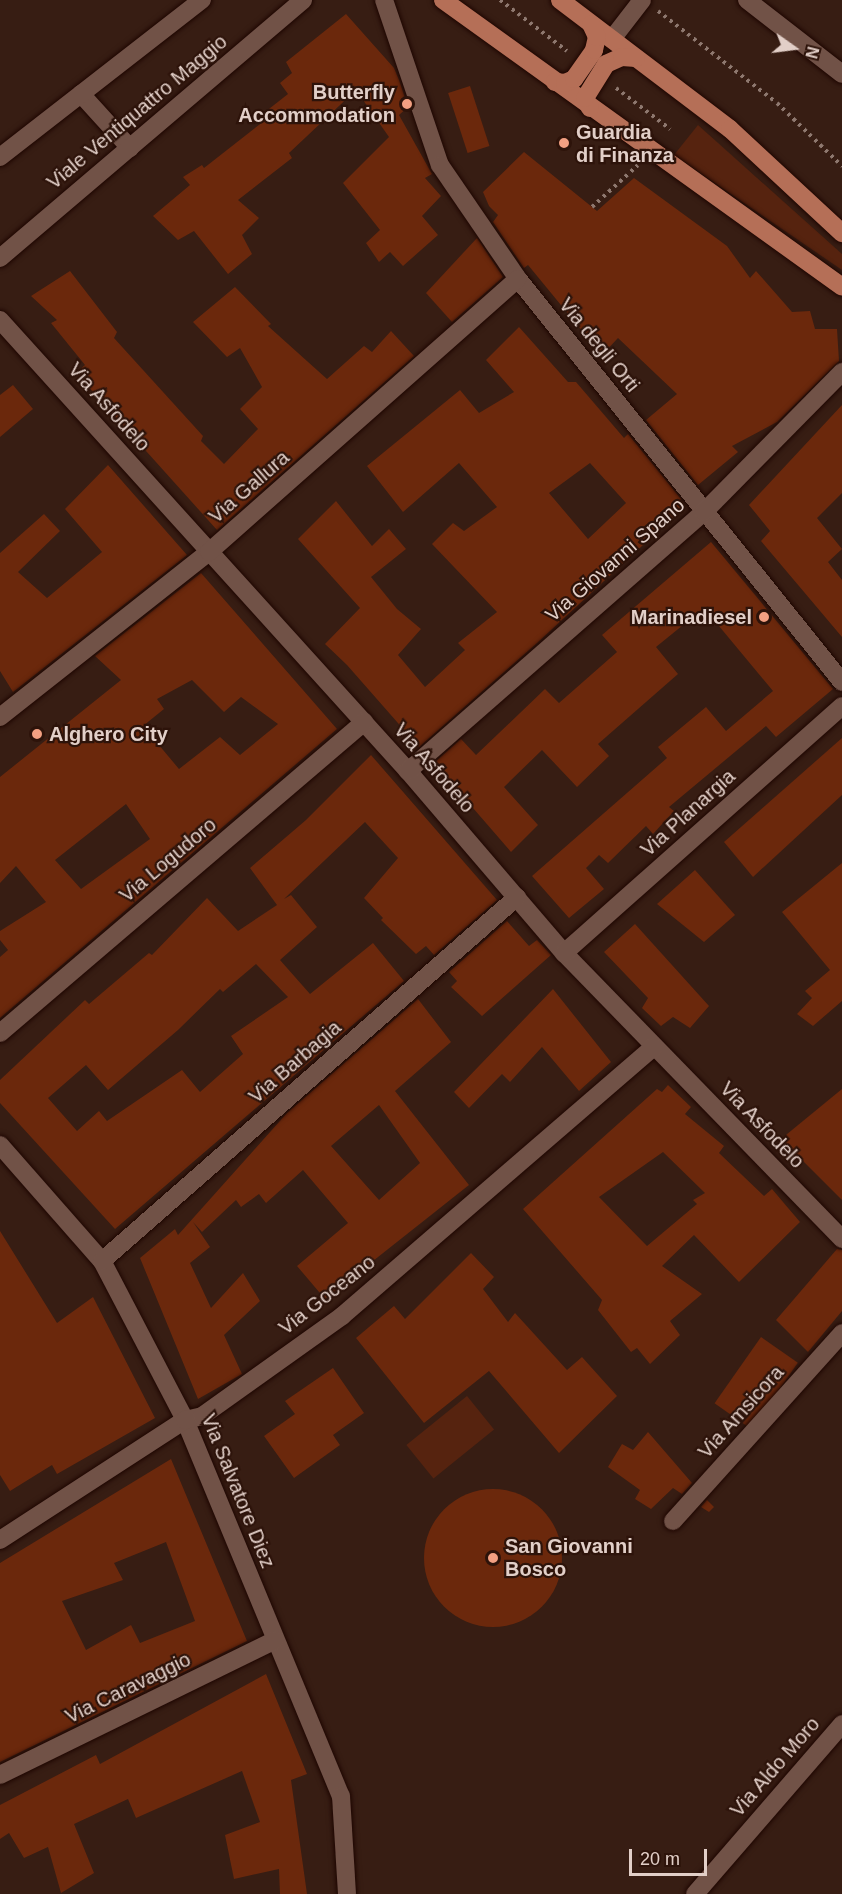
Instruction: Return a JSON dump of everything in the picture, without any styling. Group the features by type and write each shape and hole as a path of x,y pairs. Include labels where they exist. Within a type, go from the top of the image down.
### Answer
{"main road":[{"path":"443,0 590,108 842,287"},
{"path":"561,0 730,129 842,233"},
{"path":"555,82 565,84 574,79 594,50 597,37 591,24"},
{"path":"590,108 585,98 606,64 622,57 636,58"}],"street":[{"path":"0,156 202,0"},
{"name":"Viale Ventiquattro Maggio","path":"0,258 303,0"},
{"name":"Via degli Orti","path":"384,0 440,165 518,279 842,682"},
{"path":"747,0 842,74"},
{"path":"612,39 647,3"},
{"path":"81,94 130,148"},
{"name":"Via Gallura","path":"0,717 209,552 518,279"},
{"name":"Via Asfodelo","path":"0,320 408,771 564,953 842,1239"},
{"name":"Via Giovanni Spano","path":"408,771 704,512 842,372"},
{"name":"Via Planargia","path":"564,953 842,706"},
{"name":"Via Logudoro","path":"0,1033 364,722"},
{"name":"Via Barbagia","path":"102,1261 517,897"},
{"name":"Via Goceano","path":"0,1540 185,1420 202,1416 342,1316 654,1047"},
{"name":"Via Salvatore Diez","path":"0,1145 102,1261 185,1420 341,1796 347,1894"},
{"name":"Via Amsicora","path":"673,1521 842,1333"},
{"name":"Via Caravaggio","path":"0,1775 275,1640"},
{"name":"Via Aldo Moro","path":"695,1894 842,1724"}],"path":[{"path":"647,3 777,104 842,166"},
{"path":"592,207 652,152"}],"shaded area":[{"path":"698,125 842,254 842,270 674,155"},
{"path":"467,1396 494,1429 433,1479 406,1445"}],"building":[{"path":"346,14 394,68 399,80 408,107 399,115 432,174 425,178 441,196 422,216 438,235 403,266 390,252 379,262 366,243 380,230 343,183 389,137 356,90 289,153 292,158 238,200 259,218 242,235 252,254 228,274 194,231 178,240 153,216 190,185 183,177 202,165 204,168 264,121 260,116 288,94 280,83 292,73 286,62"},
{"path":"470,86 489,146 468,153 448,93"},
{"path":"524,152 597,211 634,178 727,246 750,278 756,271 792,312 810,311 815,329 837,329 839,361 777,422 732,446 738,452 698,485 646,420 677,394 618,338 602,355 528,265 524,268 493,222 498,215 489,206 483,192"},
{"path":"477,238 503,277 452,322 426,293"},
{"path":"70,271 117,332 114,338 203,436 201,441 224,464 258,429 240,409 262,387 240,348 227,357 193,322 235,287 271,324 268,326 327,379 364,346 372,352 391,331 414,356 217,530 76,373 85,365 51,323 57,320 31,296"},
{"path":"519,327 568,382 576,382 624,438 628,434 681,499 678,502 683,508 537,643 419,747 347,665 325,644 360,608 298,539 336,501 372,546 389,529 406,549 371,577 397,609 421,629 398,655 425,687 465,650 458,643 497,612 432,544 453,523 464,531 497,507 459,463 403,512 367,466 460,390 479,413 514,392 486,360","holes":["590,463 626,503 588,539 549,493"]},
{"path":"13,385 33,409 0,437 0,395"},
{"path":"842,405 842,493 817,518 842,549 828,562 842,580 842,637 761,541 770,531 749,505"},
{"path":"108,465 187,555 13,692 0,671 0,553 44,514 60,531 18,572 47,598 102,552 65,509"},
{"path":"711,542 833,689 776,737 766,726 669,807 674,811 653,834 646,826 608,863 599,855 586,868 604,889 569,918 532,876 667,758 658,747 706,707 726,731 773,691 704,608 656,647 678,674 598,744 609,756 577,787 542,750 504,787 538,825 511,852 434,763 461,739 476,755 545,689 559,703 617,652 602,635"},
{"path":"201,573 337,729 0,1018 0,957 8,950 0,940 0,931 46,902 16,866 0,883 0,777 121,680 95,656","holes":["192,680 224,712 241,697 278,724 240,755 220,737 179,769 143,726 164,709 157,699","126,804 150,839 81,889 55,860"]},
{"path":"842,738 842,795 753,877 724,842"},
{"path":"371,755 497,900 434,955 426,946 416,954 381,920 383,918 364,898 398,858 365,822 284,899 291,895 317,927 280,960 310,994 373,943 404,981 115,1229 0,1103 0,1080 85,1000 89,1004 149,953 152,955 207,898 238,931 277,905 250,868 306,820","holes":["256,964 288,997 231,1036 243,1054 200,1092 182,1070 107,1121 99,1111 77,1131 48,1098 86,1065 108,1090 178,1030 220,989 223,992"]},
{"path":"842,863 842,1001 813,1026 797,1014 812,998 805,991 830,970 782,912"},
{"path":"695,870 735,915 704,942 657,904"},
{"path":"507,921 529,946 537,940 551,955 482,1016 451,987 457,981 449,972"},
{"path":"635,924 709,1006 690,1028 673,1017 661,1026 642,1008 648,998 604,952"},
{"path":"553,989 611,1062 579,1091 542,1047 510,1082 502,1074 469,1108 454,1092"},
{"path":"418,999 451,1042 395,1091 469,1185 325,1299 297,1266 348,1223 303,1170 266,1203 259,1194 241,1207 236,1200 202,1232 193,1222 210,1247 190,1263 211,1308 243,1273 260,1301 224,1335 242,1374 198,1399 140,1258 175,1229 178,1235 287,1113","holes":["379,1105 420,1163 379,1200 331,1146"]},
{"path":"668,1085 691,1107 685,1114 724,1146 719,1153 764,1196 772,1189 800,1222 739,1282 694,1235 662,1266 702,1294 670,1321 680,1335 650,1364 637,1348 631,1352 598,1310 602,1300 523,1209 657,1089 662,1092","holes":["663,1152 705,1193 693,1200 697,1204 647,1246 599,1197"]},
{"path":"842,1089 842,1200 781,1139"},
{"path":"0,1231 57,1323 93,1297 155,1418 57,1474 52,1465 10,1491 0,1475"},
{"path":"837,1249 842,1250 842,1311 808,1352 776,1320"},
{"path":"471,1253 494,1277 483,1289 508,1322 515,1313 567,1370 582,1357 617,1396 559,1453 489,1371 424,1423 356,1338 394,1306 405,1319"},
{"path":"761,1337 798,1363 751,1429 715,1403"},
{"path":"333,1368 364,1413 333,1435 340,1445 294,1478 264,1436 295,1414 285,1401"},
{"path":"648,1432 692,1483 682,1494 673,1488 651,1509 635,1499 640,1490 608,1467 622,1444 633,1450"},
{"path":"171,1459 247,1641 0,1762 0,1563","holes":["166,1542 195,1621 140,1643 131,1625 86,1650 62,1601 123,1580 114,1563"]},
{"name":"San Giovanni Bosco","path":"493,1489 519,1494 542,1509 557,1532 562,1558 557,1584 542,1607 519,1622 493,1627 467,1622 444,1607 429,1584 424,1558 429,1532 444,1509 467,1494"},
{"path":"707,1500 714,1507 709,1512 701,1507"},
{"path":"266,1674 307,1774 291,1780 307,1894 280,1894 279,1869 234,1879 225,1835 260,1822 242,1771 136,1818 128,1799 74,1824 94,1873 61,1893 48,1847 24,1858 9,1833 0,1839 0,1805 96,1755 100,1764"}],"place":[{"name":"Butterfly Accommodation","path":"407,104"},
{"name":"Guardia di Finanza","path":"564,143"},
{"name":"Marinadiesel","path":"764,617"},
{"name":"Alghero City","path":"37,734"},
{"name":"San Giovanni Bosco","path":"493,1558"}]}
